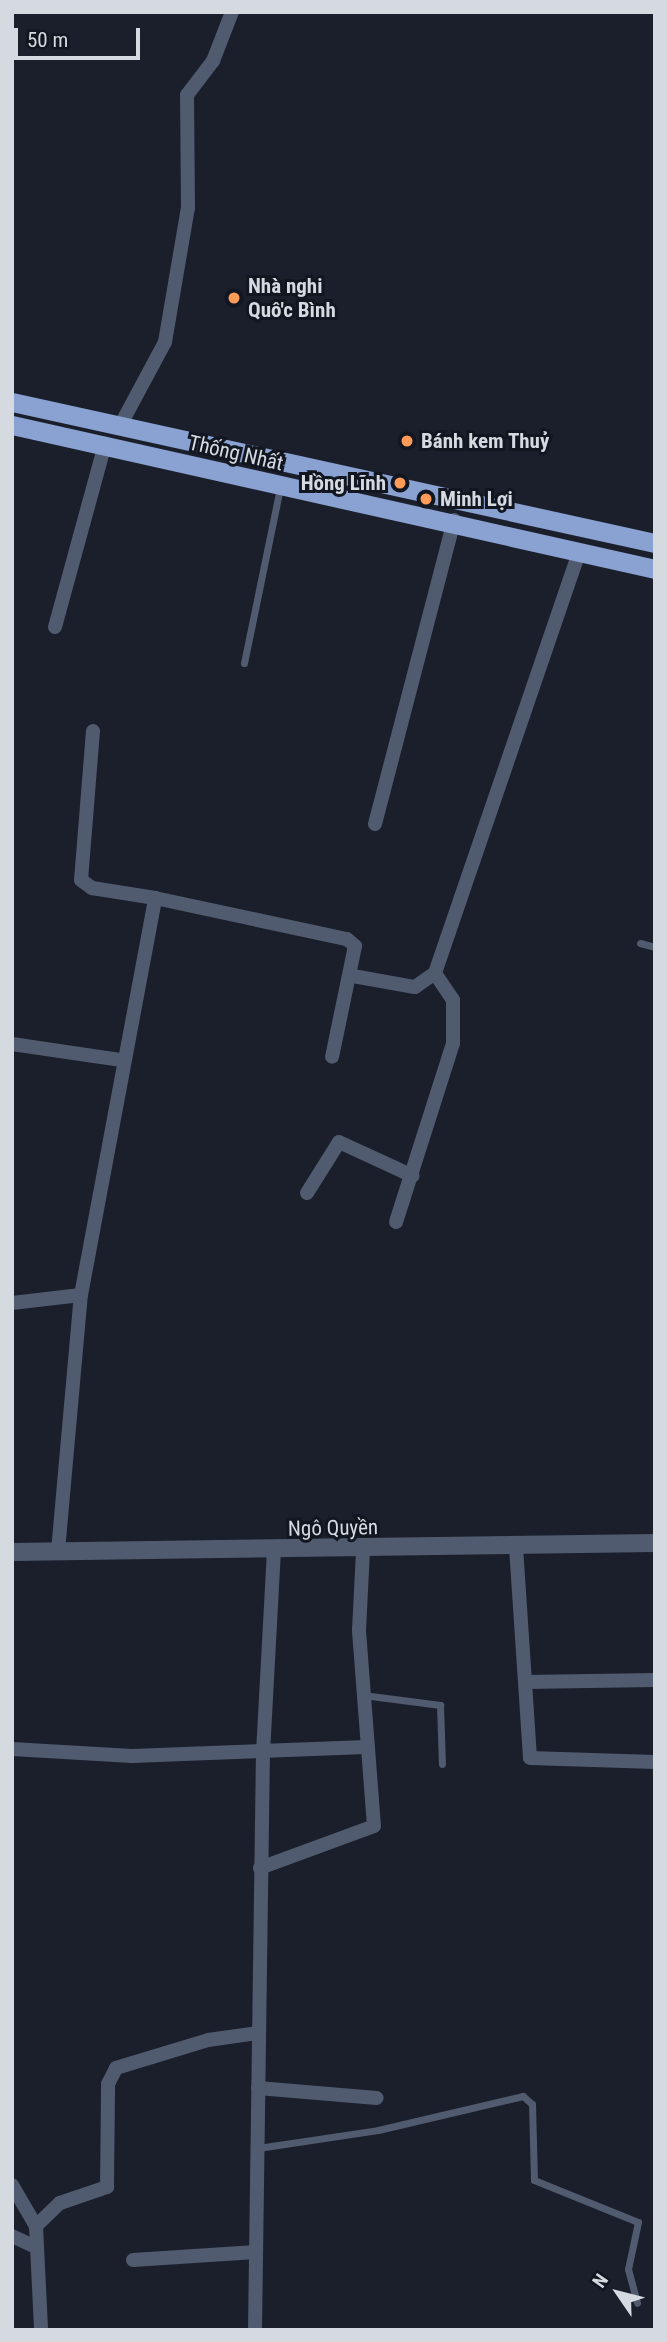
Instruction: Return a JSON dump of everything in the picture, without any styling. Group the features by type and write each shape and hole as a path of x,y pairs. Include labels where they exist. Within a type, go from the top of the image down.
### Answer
{"highway":[{"name":"Thống Nhất","path":"12,402 649,542"},
{"name":"Thống Nhất","path":"12,425 281,486 454,520 579,553 647,567"},
{"path":"137,452 143,431"},
{"path":"647,567 649,542"}],"street":[{"path":"120,426 165,342 188,208 192,132 187,95 219,50 232,12"},
{"path":"55,627 105,444"},
{"path":"375,824 454,520"},
{"path":"353,976 415,987 435,973 579,553"},
{"path":"93,731 81,880 92,888 155,898 347,939 358,953 332,1057"},
{"path":"58,1551 81,1295 120,1060 155,898"},
{"path":"396,1222 413,1176 453,1043 453,1000 435,973"},
{"path":"12,1044 120,1060"},
{"path":"307,1193 339,1142 413,1176"},
{"path":"12,1303 81,1295"},
{"name":"Ngô Quyền","path":"12,1552 363,1550 655,1543"},
{"path":"516,1547 530,1758 655,1762"},
{"path":"260,1868 374,1826 363,1695 363,1550"},
{"path":"254,2330 260,1868 274,1551"},
{"path":"525,1682 655,1681"},
{"path":"12,1749 132,1756 263,1754 366,1747"},
{"path":"36,2226 60,2203 107,2187 108,2084 116,2068 208,2040 258,2033"},
{"path":"258,2088 377,2098"},
{"path":"12,2185 36,2226 41,2330"},
{"path":"12,2236 36,2247"},
{"path":"134,2260 256,2252"}],"lane":[{"path":"244,663 281,486"},
{"path":"640,943 655,947"},
{"path":"363,1695 440,1705 442,1764"},
{"path":"258,2148 377,2130 523,2096 532,2104 534,2180 638,2222 628,2269 637,2303"}],"place":[{"name":"Nhà nghi Quô'c Bình","path":"234,298"},
{"name":"Bánh kem Thuỷ","path":"407,441"},
{"name":"Hồng Lĩnh","path":"400,483"},
{"name":"Minh Lợi","path":"426,499"}]}
